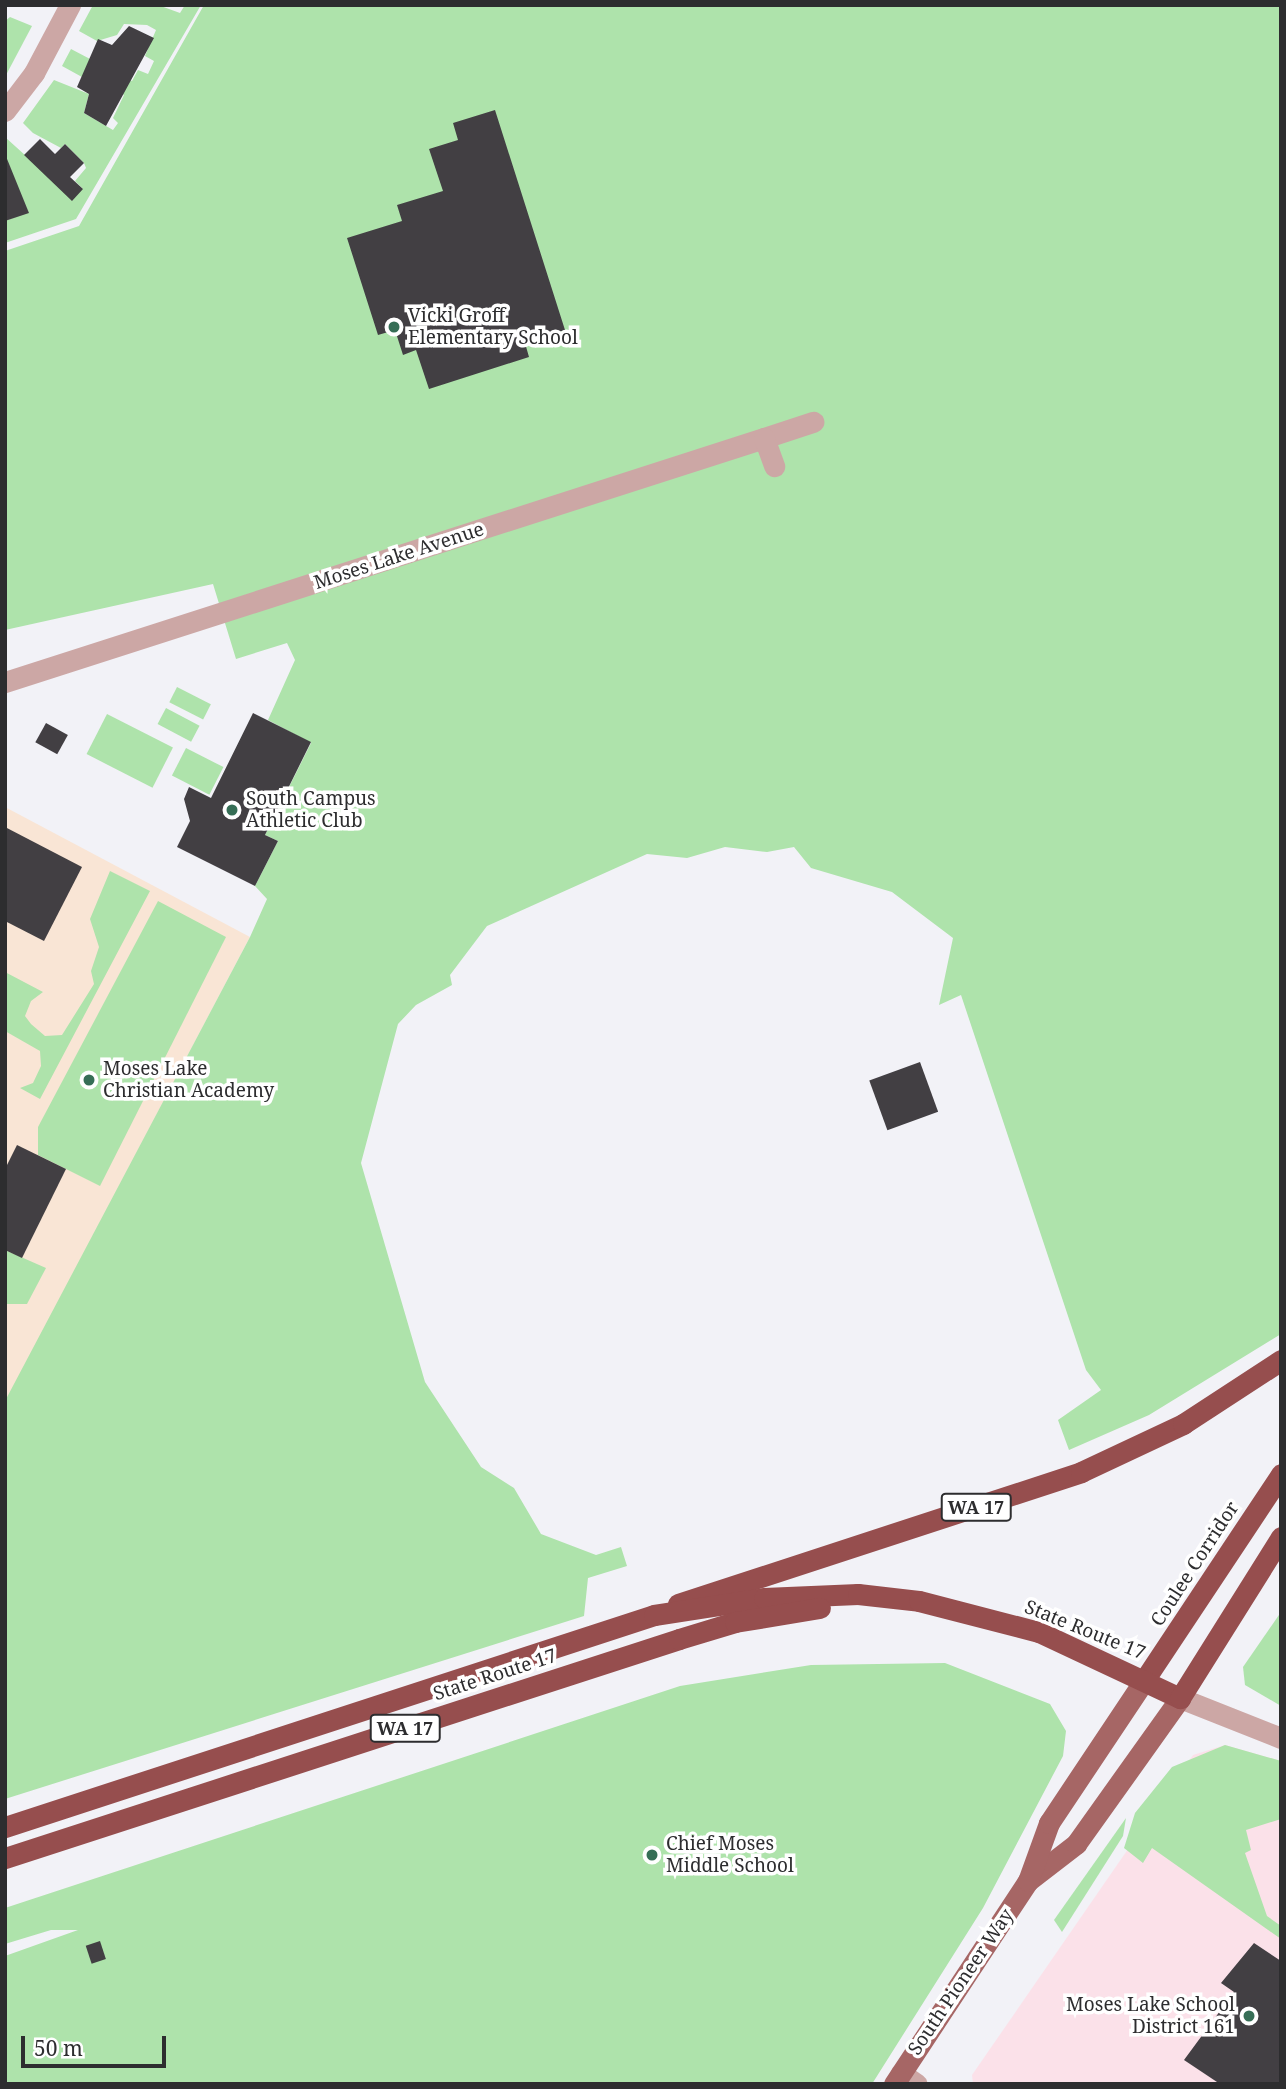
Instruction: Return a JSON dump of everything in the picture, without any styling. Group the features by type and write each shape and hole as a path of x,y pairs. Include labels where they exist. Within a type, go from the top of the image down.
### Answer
{"highway":[{"name":"WA 17","path":"654,1615 702,1593 1081,1472 1183,1424 1281,1360"},
{"name":"Coulee Corridor","path":"1145,1679 1281,1474"},
{"path":"1180,1698 1281,1537"},
{"name":"State Route 17","path":"5,1827 654,1615 826,1594 919,1601 1039,1632 1145,1679 1180,1698"},
{"name":"State Route 17","path":"5,1858 735,1622 852,1606 969,1613"}],"main road":[{"name":"South Pioneer Way","path":"904,2080 1028,1881 1049,1823 1145,1679"},
{"name":"South Pioneer Way","path":"1028,1881 1076,1844 1180,1698"}],"street":[{"path":"5,111 34,73 70,5"},
{"name":"Moses Lake Avenue","path":"5,682 813,422"},
{"path":"764,438 774,466"},
{"path":"1180,1698 1281,1738"}],"shaded area":[{"name":"Moses Lake Christian Academy","path":"5,807 250,937 5,1403"},
{"path":"1225,1745 1281,1761 1281,2084 973,2084 972,2075 1193,1755"}],"green space":[{"path":"93,5 158,5 180,13 185,5 201,5 76,219 5,243 5,221 28,212 5,160 5,137 26,156 83,189 75,181 86,168 84,163 65,144 61,148 33,133 23,123 54,80 89,94 84,113 113,130 118,123 113,118 124,95 86,73 82,77 62,66 71,49 132,81 138,70 148,74 154,61 145,56 156,30 147,25 124,24 117,35 97,41 79,31"},
{"path":"204,5 1281,5 1281,1334 1149,1415 1069,1450 1058,1420 1101,1390 1086,1370 961,995 939,1005 953,938 892,892 811,868 794,847 767,852 725,847 687,858 647,854 487,926 450,975 452,985 416,1005 398,1024 361,1163 425,1382 481,1467 514,1488 541,1534 596,1555 621,1547 627,1566 588,1578 584,1616 5,1799 5,1401 250,937 267,899 255,886 278,841 265,835 311,743 268,720 295,660 287,643 236,659 213,584 5,630 5,251 79,226"},
{"path":"10,17 32,26 5,77 5,21"},
{"path":"177,687 211,704 203,719 169,702"},
{"path":"166,708 200,726 191,742 158,724"},
{"path":"107,714 173,748 153,788 87,754"},
{"path":"186,748 223,767 209,795 172,776"},
{"path":"110,871 150,891 40,1099 20,1088 33,1083 41,1066 40,1051 5,1031 5,972 43,992 31,1001 25,1016 31,1024 45,1036 62,1035 94,984 91,971 99,947 90,919"},
{"path":"158,901 226,937 100,1186 38,1155 38,1127"},
{"path":"5,1250 46,1268 27,1304 5,1304"},
{"path":"1281,1612 1281,1706 1245,1685 1243,1667"},
{"name":"Chief Moses Middle School","path":"945,1663 1050,1704 1066,1731 1063,1756 983,1908 872,2084 5,2084 5,1956 78,1930 51,1930 5,1944 5,1908 680,1686 811,1665"},
{"path":"1225,1745 1281,1761 1281,1819 1246,1830 1251,1850 1245,1853 1267,1916 1281,1926 1281,1939 1152,1848 1143,1863 1124,1848 1135,1813 1172,1767"},
{"path":"1126,1818 1123,1836 1062,1932 1054,1920"}],"building":[{"path":"129,26 154,38 106,126 84,113 89,94 77,87 98,39 112,45"},
{"path":"495,110 565,330 525,343 529,357 429,389 416,350 403,355 395,330 378,335 347,238 402,221 397,205 443,191 429,149 458,140 453,123"},
{"path":"40,139 55,154 65,144 84,163 70,177 83,189 72,201 24,155"},
{"path":"5,154 29,213 5,221"},
{"name":"South Campus Athletic Club","path":"253,713 311,742 265,835 278,841 255,886 177,847 190,821 184,799 189,787 211,798"},
{"path":"46,723 68,735 57,754 35,742"},
{"path":"5,827 82,867 44,941 5,921"},
{"path":"920,1062 938,1112 887,1130 869,1080"},
{"path":"17,1145 66,1169 22,1258 5,1250 5,1169"},
{"path":"100,1941 106,1959 92,1964 86,1946"},
{"name":"Moses Lake School District 161","path":"1254,1943 1281,1961 1281,2084 1220,2084 1184,2060 1234,1992 1221,1983"}],"place":[{"name":"Vicki Groff Elementary School","path":"394,327"},
{"name":"South Campus Athletic Club","path":"232,810"},
{"name":"Moses Lake Christian Academy","path":"89,1080"},
{"name":"Chief Moses Middle School","path":"652,1855"},
{"name":"Moses Lake School District 161","path":"1249,2016"}]}
